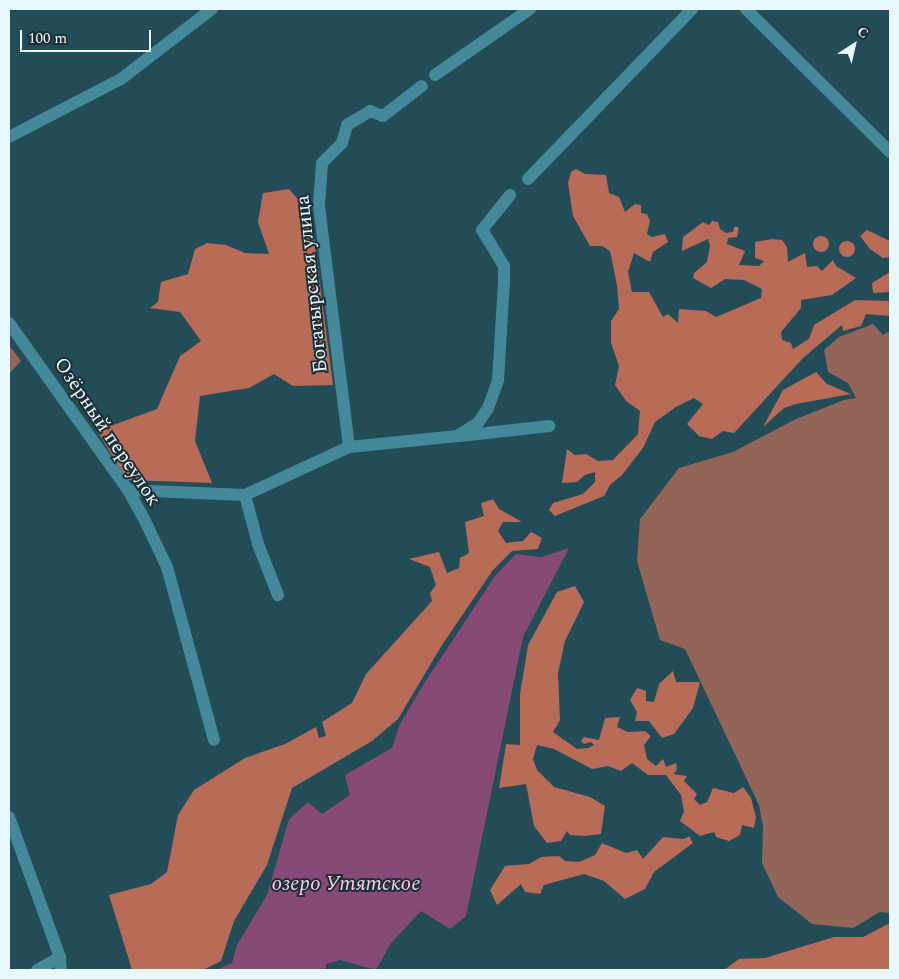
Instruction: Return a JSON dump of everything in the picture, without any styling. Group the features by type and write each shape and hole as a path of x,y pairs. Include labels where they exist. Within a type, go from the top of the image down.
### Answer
{"street":[{"path":"9,137 121,79 212,9"},
{"path":"435,75 530,9"},
{"path":"528,179 692,9"},
{"path":"746,9 890,152"},
{"name":"Богатырская улица","path":"348,447 319,205 322,163 342,143 348,126 370,111 383,116 422,86"},
{"path":"457,436 478,423 488,408 498,380 504,266 482,230 510,195"},
{"name":"Озёрный переулок","path":"9,323 128,490 167,567 214,740"},
{"path":"128,490 245,495 348,447 549,426"},
{"path":"245,495 258,544 278,595"},
{"path":"9,817 61,964 37,970"}],"shaded area":[{"path":"576,169 585,174 606,175 609,193 619,197 625,212 635,204 641,205 641,213 647,214 650,221 647,234 652,237 665,234 668,242 653,252 650,262 634,253 628,272 632,292 649,292 663,317 668,314 678,323 679,309 706,311 716,317 761,298 762,289 744,280 725,279 711,288 693,278 694,273 707,262 710,246 708,239 682,251 683,237 703,222 709,225 712,221 718,222 720,229 726,233 733,232 734,227 739,227 737,237 728,238 727,244 745,251 739,265 759,266 764,261 755,258 755,242 772,239 782,240 787,247 788,262 805,253 807,267 817,266 822,271 833,260 836,266 856,278 832,295 801,300 801,308 781,332 782,340 791,343 793,349 809,339 814,325 855,300 890,301 890,316 866,314 861,326 843,331 842,325 803,358 734,433 723,431 712,439 699,436 687,424 703,404 694,398 676,407 655,422 643,448 622,475 610,485 604,496 555,516 549,510 553,503 583,494 595,482 595,472 585,475 577,482 562,483 567,449 575,455 586,454 598,461 613,460 638,434 640,411 626,401 615,385 619,366 611,343 611,321 619,309 617,285 610,251 602,246 590,246 573,216 568,183 571,172"},
{"path":"289,189 311,214 333,385 293,386 274,374 249,388 200,396 195,441 212,483 127,480 97,431 157,409 180,356 201,341 180,312 150,308 158,302 161,282 188,274 195,249 207,243 226,245 245,253 269,254 258,222 263,193"},
{"path":"867,230 890,241 890,257 883,258 870,249 860,236"},
{"path":"818,236 824,236 829,241 827,250 818,252 813,247 813,241"},
{"path":"844,241 850,241 855,246 853,255 844,257 839,252 839,246"},
{"path":"890,272 890,292 873,293 872,283"},
{"path":"873,324 883,335 890,331 890,913 880,912 853,928 812,924 778,897 762,863 763,827 759,805 685,649 660,640 637,561 640,519 679,468 733,452 796,419 844,400 856,398 848,383 828,372 824,350 839,337"},
{"path":"9,345 21,361 9,374"},
{"path":"816,372 827,384 851,394 784,408 763,427 783,390"},
{"path":"493,499 499,509 522,522 503,522 498,531 506,543 523,541 531,532 542,538 538,549 512,551 493,570 442,645 398,719 372,741 292,788 267,865 234,921 221,961 203,970 132,970 109,895 151,884 167,872 178,815 194,790 245,758 285,744 316,727 319,738 326,736 322,722 352,703 366,674 432,601 430,593 436,585 430,567 409,559 439,552 447,573 459,568 460,558 469,553 465,522 484,516 481,503"},
{"path":"575,586 584,602 565,641 558,673 560,720 553,732 577,749 588,748 594,745 591,742 584,744 581,741 584,737 599,740 605,718 620,717 617,727 628,732 645,731 651,736 644,745 647,759 656,766 663,759 666,767 676,763 677,770 673,774 687,776 684,781 697,794 694,799 700,805 707,802 713,788 734,793 743,787 751,798 756,817 754,828 742,825 740,835 729,841 716,837 714,832 700,836 680,821 684,811 681,795 666,775 648,775 632,763 621,771 608,766 592,769 554,749 537,745 533,759 537,770 554,787 590,797 605,806 601,834 570,835 567,831 561,841 547,843 534,826 526,784 499,788 506,744 520,745 520,694 528,645 557,592"},
{"path":"673,671 676,682 700,682 693,708 674,734 662,738 649,721 635,721 637,712 630,700 637,688 646,691 646,701 654,702 659,684"},
{"path":"689,836 693,843 654,872 645,889 625,899 604,881 584,874 544,885 540,894 525,892 521,884 497,905 490,890 505,866 529,864 541,857 559,856 565,861 579,862 595,855 602,843 626,853 637,850 643,859 663,837 684,839"},
{"path":"890,923 890,970 724,970 739,959 765,958 834,937 863,937"}],"water":[{"name":"озеро Утятское","path":"569,548 523,637 466,916 450,929 421,911 391,943 376,970 340,960 326,964 326,970 216,970 232,963 237,945 267,895 289,819 308,802 322,814 350,795 345,775 392,748 400,724 425,682 495,576 516,554 541,557"}]}
